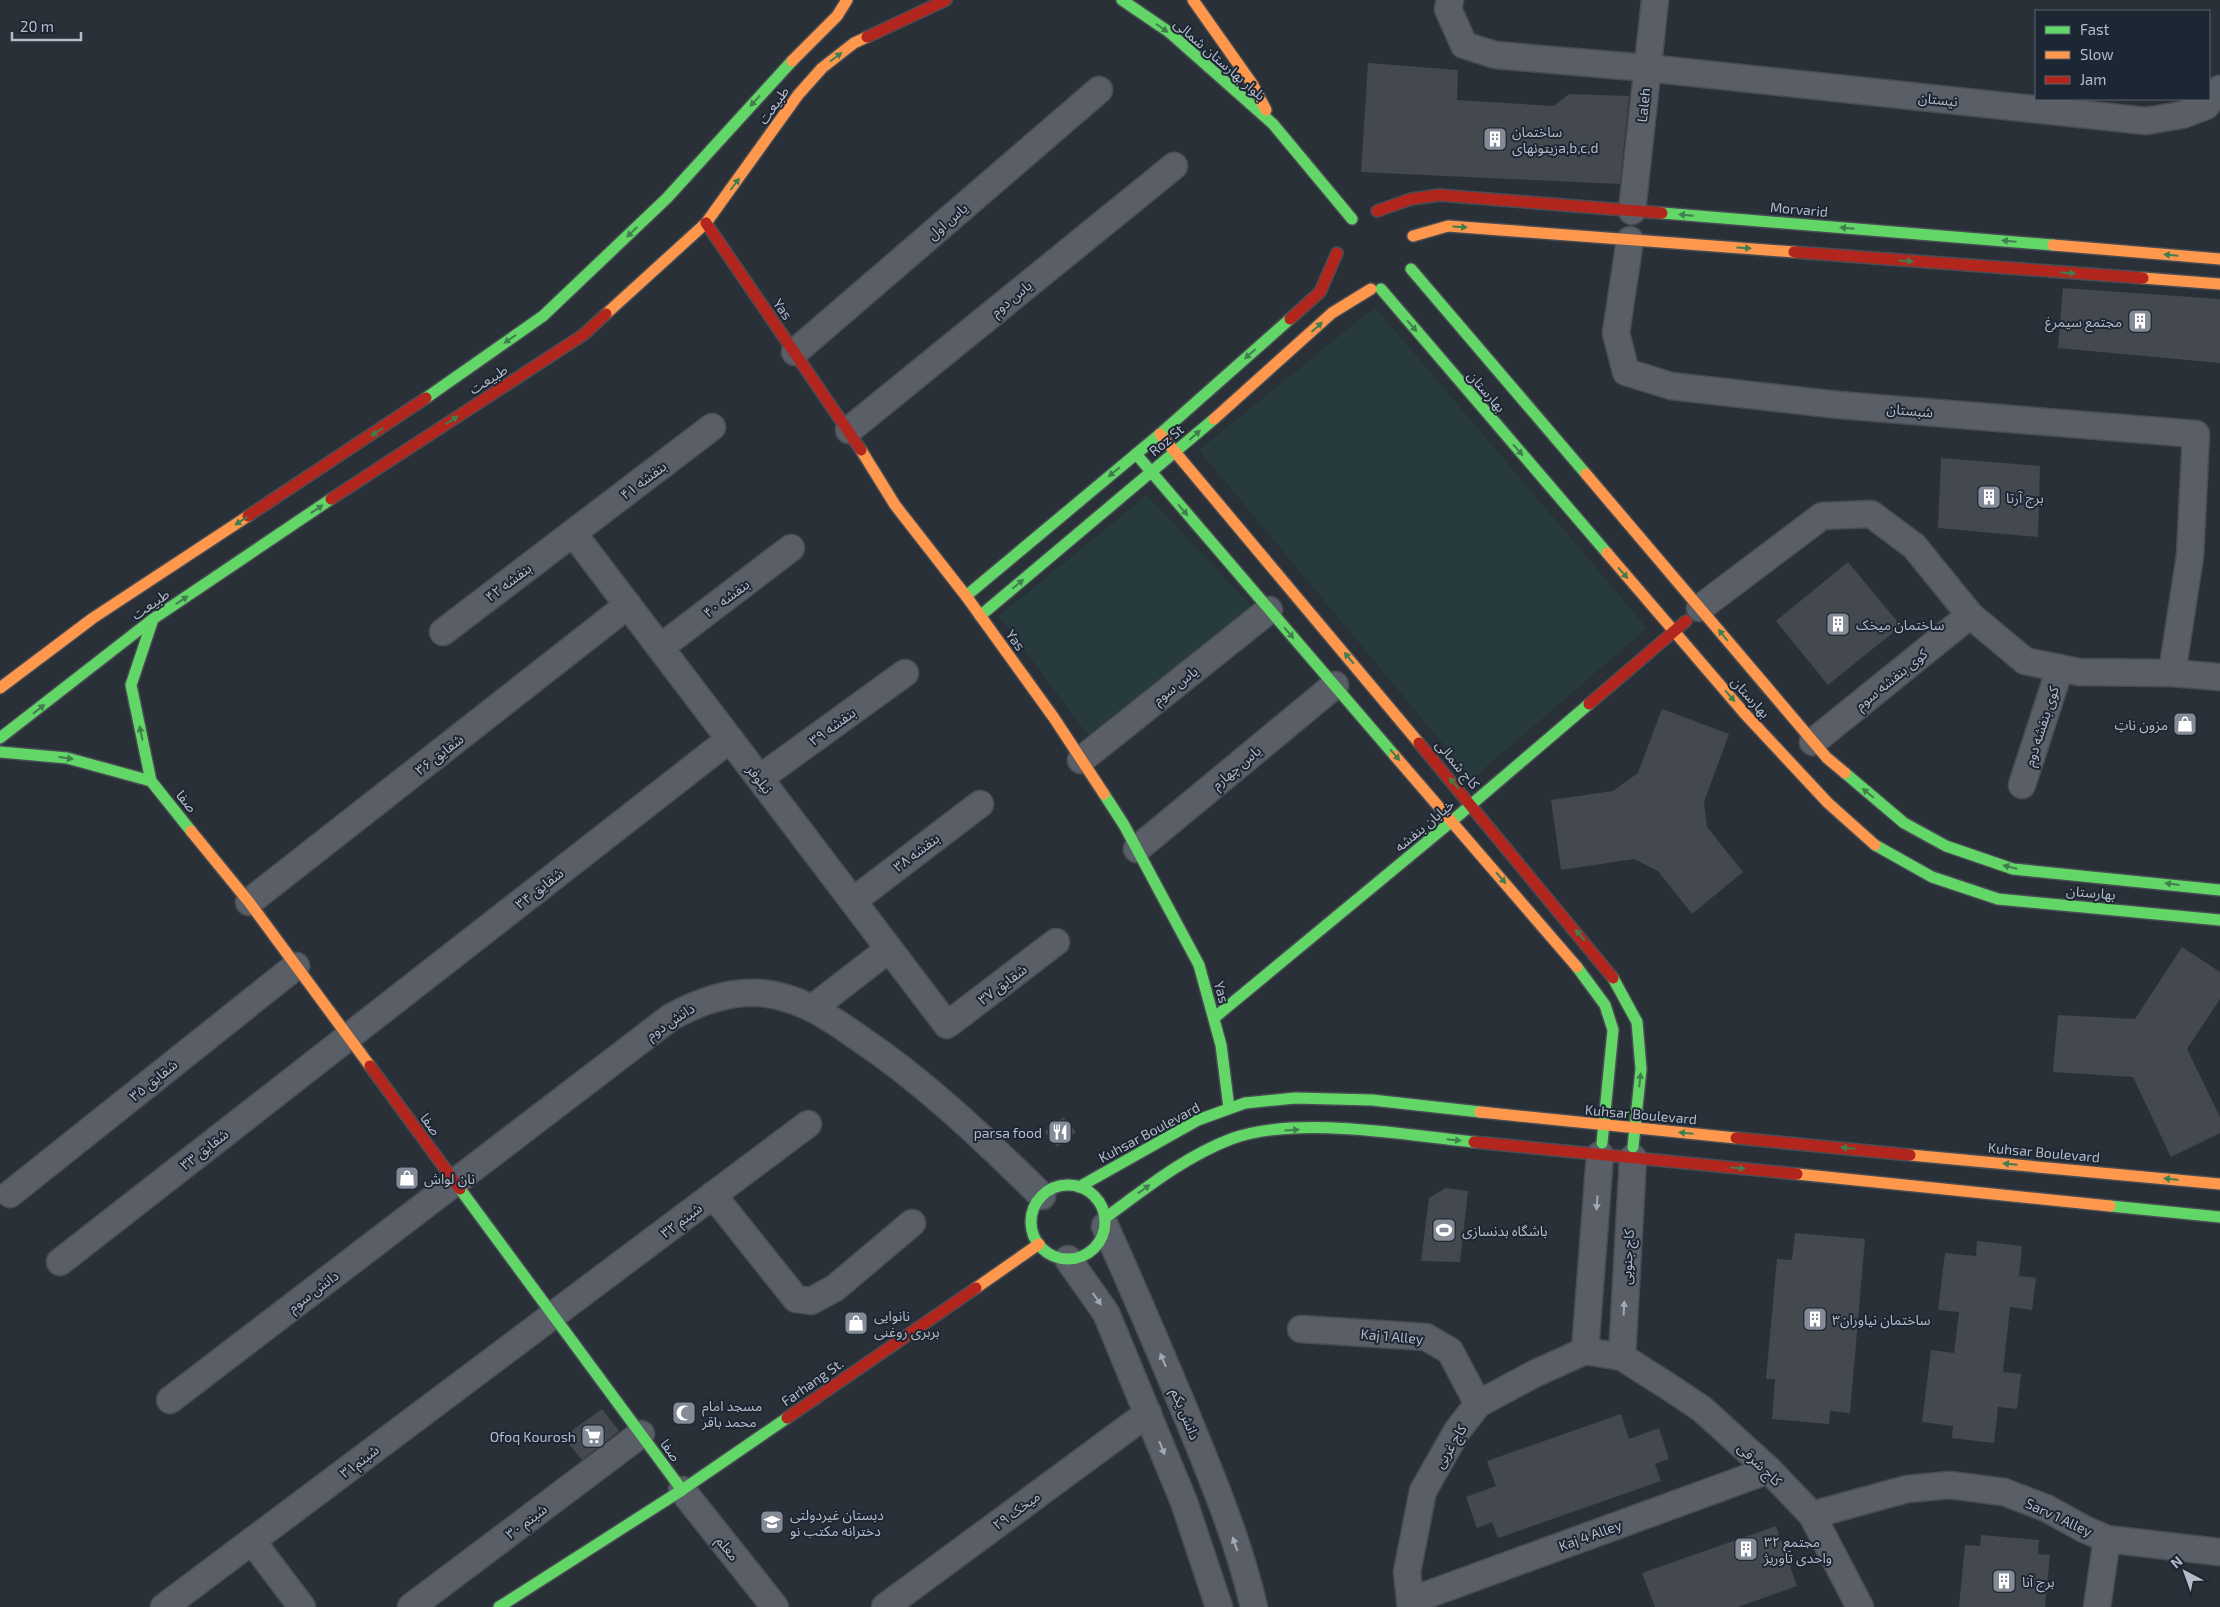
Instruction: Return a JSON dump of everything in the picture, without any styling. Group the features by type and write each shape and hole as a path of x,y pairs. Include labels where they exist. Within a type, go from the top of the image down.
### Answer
{"street":[{"name":"طبیعت","path":"0,688 93,618 389,424 543,316 667,198 775,79 837,16 847,0"},
{"name":"طبیعت","path":"0,738 153,619 367,475 584,335 706,223 798,94 822,68 854,43 946,0"},
{"name":"بلوار بهارستان شمالی","path":"1122,0 1168,32 1273,124 1352,219"},
{"name":"بلوار بهارستان شمالی","path":"1193,0 1253,85 1273,124"},
{"name":"نیستان","path":"1450,0 1448,9 1464,44 1495,55 1647,68 2146,120 2182,115 2206,106 2220,89"},
{"name":"Laleh","path":"1626,372 1616,333 1631,225 1654,0"},
{"name":"یاس اول","path":"795,352 1099,90"},
{"name":"یاس دوم","path":"849,430 1174,166"},
{"name":"Morvarid","path":"1352,219 1364,213 1377,211 1411,199 1439,195 1631,225 2220,284"},
{"path":"1377,211 1396,217"},
{"path":"1344,229 1352,219"},
{"name":"Yas","path":"706,223 849,430 896,506 966,596 1081,760 1124,825 1199,965 1221,1045 1229,1108"},
{"path":"1403,279 1411,269 1415,253 1413,236 1406,225"},
{"name":"Morvarid","path":"1413,236 1448,226 1631,225 2220,259"},
{"path":"1339,240 1338,252 1343,270"},
{"name":"Roz St","path":"966,596 1160,434 1320,292 1338,252"},
{"name":"بهارستان","path":"1411,269 1827,758 1904,823 1946,846 2013,869 2220,890"},
{"path":"1356,284 1376,289 1392,286"},
{"name":"Roz St","path":"980,616 1175,453 1332,313 1376,289"},
{"name":"بهارستان","path":"1376,289 1758,727 1868,842 1932,876 1998,899 2220,920"},
{"name":"شبستان","path":"1626,372 1671,386 1819,402 2196,434 2190,556 2172,673"},
{"name":"بنفشه ۴۱","path":"573,533 712,427"},
{"name":"کاج شمالی","path":"1160,434 1472,804 1609,970 1637,1022 1641,1069 1634,1128 1633,1158"},
{"path":"1136,454 1590,983 1605,1005 1614,1030 1600,1154 1585,1351 1622,1356"},
{"path":"1700,608 1822,516 1871,514 1914,546 1970,615 2025,661 2079,672 2172,673 2220,677"},
{"name":"نیلوفر","path":"573,533 947,1025"},
{"name":"بنفشه ۴۲","path":"443,632 573,533"},
{"name":"بنفشه ۴۰","path":"660,647 790,548"},
{"name":"شقایق ۳۶","path":"249,902 628,605"},
{"name":"خیابان بنفشه","path":"1214,1018 1452,821 1700,608"},
{"name":"یاس سوم","path":"1081,760 1269,610"},
{"name":"کوی بنفشه سوم","path":"1813,742 1970,615"},
{"path":"0,752 67,758 151,781 130,685 153,619"},
{"name":"کوی بنفشه دوم","path":"2022,785 2060,668"},
{"name":"بنفشه ۳۹","path":"760,778 905,673"},
{"name":"یاس چهارم","path":"1137,849 1335,685"},
{"name":"شقایق ۳۴","path":"348,1037 730,739"},
{"name":"صفا","path":"151,781 249,902 682,1490"},
{"name":"بنفشه ۳۸","path":"853,901 980,804"},
{"name":"شقایق ۳۷","path":"947,1025 1056,942"},
{"path":"814,1007 889,949"},
{"name":"شقایق ۳۵","path":"10,1194 296,966"},
{"name":"دانش دوم","path":"455,1182 671,1017 699,1002 729,994 760,993 792,999 814,1007 895,1061 964,1119 1042,1196"},
{"name":"شقایق ۳۳","path":"60,1262 348,1037"},
{"name":"Kuhsar Boulevard","path":"1079,1187 1198,1120 1245,1103 1295,1098 1372,1100 1604,1126 2220,1184"},
{"name":"شبنم ۳۲","path":"553,1315 808,1124"},
{"path":"1105,1222 1097,1199 1079,1187 1059,1186 1042,1196 1032,1215 1033,1235 1038,1244 1047,1252 1068,1260 1079,1258 1097,1246 1105,1222 1159,1179 1204,1152 1252,1133 1295,1129 1370,1132 2220,1217"},
{"name":"کاج جنوبی","path":"1622,1356 1633,1158"},
{"name":"دانش سوم","path":"170,1400 455,1182"},
{"path":"713,1195 796,1299 811,1301 835,1288 912,1224"},
{"name":"دانش یکم","path":"1105,1222 1217,1490 1247,1576 1254,1607"},
{"name":"Farhang St.","path":"499,1607 682,1490 1038,1244"},
{"path":"1068,1260 1106,1313 1184,1502 1214,1604 1247,1576"},
{"name":"شبنم۳۱","path":"164,1607 553,1315"},
{"name":"Kaj 1 Alley","path":"1301,1329 1426,1337 1450,1351 1478,1404"},
{"name":"کاج غربی","path":"1410,1604 1407,1572 1423,1491 1457,1431 1478,1404 1536,1373 1585,1351"},
{"name":"کاج شرقی","path":"1622,1356 1702,1409 1769,1470 1812,1515 1860,1607"},
{"name":"میخک ۲۹","path":"885,1607 1148,1412"},
{"name":"شبنم ۳۰","path":"411,1607 641,1434"},
{"name":"Kaj 4 Alley","path":"1410,1604 1769,1470"},
{"name":"Sarv 1 Alley","path":"1812,1515 1907,1489 1950,1485 2004,1492 2046,1508 2084,1529 2107,1539 2220,1552"},
{"name":"معلم","path":"682,1490 775,1607"},
{"path":"2098,1607 2107,1539"},
{"path":"252,1541 302,1607"}],"green space":[{"path":"1375,307 1647,628 1472,779 1199,450"},
{"path":"1147,495 1253,608 1088,735 999,616"}],"building":[{"name":"ساختمان زیتونهایa,b,c,d","path":"1368,63 1458,70 1457,100 1554,106 1569,94 1629,96 1620,184 1361,172"},
{"name":"مجتمع سیمرغ","path":"2063,288 2220,299 2220,363 2058,348"},
{"name":"برج آرتا","path":"1941,458 2040,466 2038,537 1938,528"},
{"name":"ساختمان میخک","path":"1848,562 1901,626 1828,685 1776,621"},
{"path":"1662,709 1729,734 1704,802 1707,827 1743,872 1692,914 1658,871 1634,859 1561,870 1551,800 1613,791 1638,773"},
{"path":"2182,947 2220,972 2220,999 2187,1049 2220,1117 2220,1133 2171,1157 2133,1077 2053,1072 2058,1015 2135,1019"},
{"name":"parsa food","path":"1063,1117 1076,1132 1057,1147 1045,1132"},
{"name":"باشگاه بدنسازی","path":"1446,1188 1468,1191 1460,1262 1421,1261 1429,1198"},
{"name":"ساختمان نیاوران۳","path":"1795,1233 1865,1239 1850,1413 1830,1411 1829,1424 1772,1419 1775,1379 1766,1379 1777,1259 1792,1260"},
{"path":"1977,1241 2022,1246 2019,1276 2036,1278 2032,1310 2010,1307 2003,1372 2021,1374 2017,1409 1998,1407 1994,1443 1952,1438 1953,1426 1922,1422 1931,1350 1954,1353 1959,1312 1938,1310 1945,1253 1976,1256"},
{"name":"Ofoq Kourosh","path":"602,1409 619,1431 582,1460 563,1437"},
{"path":"1621,1414 1629,1439 1659,1428 1669,1459 1655,1464 1661,1481 1498,1538 1492,1522 1477,1528 1466,1497 1496,1486 1487,1461"},
{"name":"مجتمع ۳۲ واحدی تاوریژ","path":"1776,1526 1797,1586 1738,1607 1655,1607 1642,1573"},
{"name":"برج آنا","path":"1981,1535 2039,1540 2038,1554 2050,1555 2045,1607 1959,1607 1965,1545 1980,1546"}],"traffic: fast":[{"path":"1122,0 1169,32 1273,124 1352,219"},
{"path":"426,398 543,316 667,198 792,61"},
{"path":"1662,213 2053,245"},
{"path":"1411,269 1586,474"},
{"path":"1381,289 1607,553"},
{"path":"966,596 1160,434 1290,319"},
{"path":"980,616 1214,419"},
{"path":"1136,454 1395,756"},
{"path":"0,738 153,619 331,499"},
{"path":"153,619 131,685 151,781 191,831"},
{"path":"1214,1018 1452,821 1589,704"},
{"path":"0,752 67,758 151,781"},
{"path":"1845,773 1904,823 1946,846 2013,869 2220,890"},
{"path":"1104,794 1124,825 1199,965 1221,1045 1229,1108"},
{"path":"1875,845 1932,877 1998,899 2220,920"},
{"path":"1577,967 1605,1005 1613,1030 1602,1143"},
{"path":"1613,978 1637,1022 1641,1069 1633,1147"},
{"path":"1079,1187 1198,1120 1245,1103 1295,1098 1372,1100 1480,1112"},
{"path":"1105,1218 1181,1164 1214,1146 1257,1132 1287,1128 1351,1129 1474,1142"},
{"path":"1068,1185 1082,1188 1094,1196 1102,1208 1105,1222 1102,1236 1094,1248 1082,1256 1068,1259 1054,1256 1042,1248 1034,1236 1031,1222 1034,1208 1042,1196 1054,1188 1068,1185"},
{"path":"460,1189 682,1490"},
{"path":"2110,1206 2220,1217"},
{"path":"499,1607 682,1490 787,1418"}],"traffic: slow":[{"path":"792,61 837,16 847,0"},
{"path":"1193,0 1253,85 1266,110"},
{"path":"606,314 706,223 798,95 822,68 854,43 867,37"},
{"path":"1413,236 1448,226 1794,252"},
{"path":"2053,245 2220,259"},
{"path":"2143,278 2220,284"},
{"path":"1214,419 1332,313 1371,289"},
{"path":"1160,434 1419,743"},
{"path":"861,450 895,505 966,596 1054,718 1104,794"},
{"path":"1586,474 1827,758 1845,773"},
{"path":"0,688 93,618 248,516"},
{"path":"1607,553 1745,714 1828,803 1875,845"},
{"path":"1395,756 1577,967"},
{"path":"191,831 249,902 370,1066"},
{"path":"1480,1112 1736,1138"},
{"path":"1910,1155 2220,1184"},
{"path":"1797,1174 2110,1206"},
{"path":"976,1288 1039,1244"}],"traffic: jam":[{"path":"867,37 946,0"},
{"path":"1377,211 1411,199 1439,195 1662,213"},
{"path":"706,223 861,450"},
{"path":"1794,252 2143,278"},
{"path":"1290,319 1320,292 1337,253"},
{"path":"331,499 583,335 606,314"},
{"path":"248,516 426,398"},
{"path":"1589,704 1686,621"},
{"path":"1419,743 1613,978"},
{"path":"370,1066 460,1189"},
{"path":"1736,1138 1910,1155"},
{"path":"1474,1142 1797,1174"},
{"path":"787,1418 976,1288"}],"place":[{"name":"ساختمان زیتونهایa,b,c,d","path":"1495,139"},
{"name":"مجتمع سیمرغ","path":"2140,321"},
{"name":"برج آرتا","path":"1989,497"},
{"name":"ساختمان میخک","path":"1838,624"},
{"name":"مزون ناتِ","path":"2185,724"},
{"name":"parsa food","path":"1060,1132"},
{"name":"نان لواش","path":"407,1178"},
{"name":"باشگاه بدنسازی","path":"1444,1230"},
{"name":"ساختمان نیاوران۳","path":"1815,1319"},
{"name":"نانوایی بربری روغنی","path":"856,1323"},
{"name":"مسجد امام محمد باقر","path":"684,1413"},
{"name":"Ofoq Kourosh","path":"593,1436"},
{"name":"دبستان غیردولتی دخترانه مکتب نو","path":"772,1522"},
{"name":"مجتمع ۳۲ واحدی تاوریژ","path":"1746,1549"},
{"name":"برج آنا","path":"2004,1581"}]}
